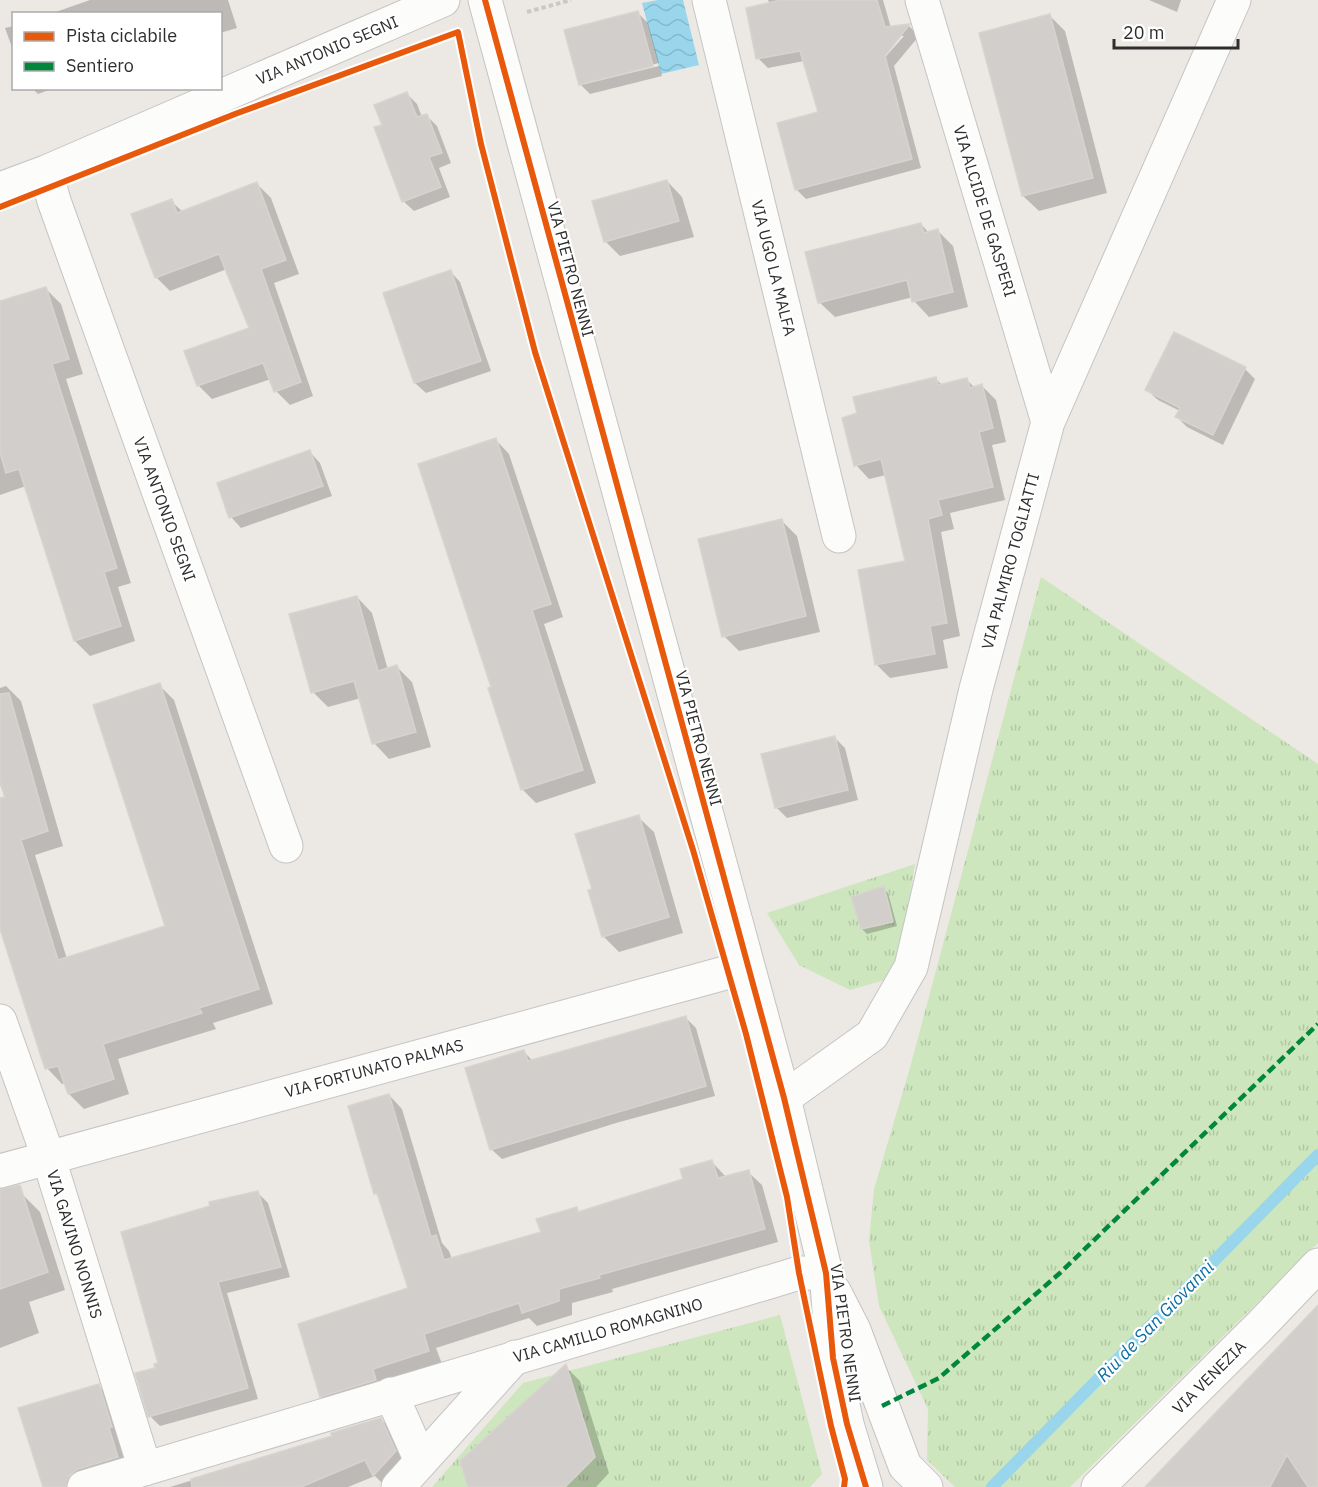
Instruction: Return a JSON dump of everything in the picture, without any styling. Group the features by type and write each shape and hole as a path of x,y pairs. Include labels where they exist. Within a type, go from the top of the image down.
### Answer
{"street":[{"name":"VIA ANTONIO SEGNI","path":"0,189 46,172 443,0"},
{"name":"VIA UGO LA MALFA","path":"709,0 839,536"},
{"name":"VIA ALCIDE DE GASPERI","path":"922,0 1048,422"},
{"name":"VIA PALMIRO TOGLIATTI","path":"784,1098 872,1035 911,967 976,688 1048,422 1234,0"},
{"name":"VIA PIETRO NENNI","path":"488,11 784,1098 826,1273 833,1358 847,1424 866,1487"},
{"name":"VIA ANTONIO SEGNI","path":"46,172 54,201 286,846"},
{"name":"VIA FORTUNATO PALMAS","path":"0,1171 48,1156 747,967"},
{"name":"VIA GAVINO NONNIS","path":"0,1021 48,1156 145,1469"},
{"name":"VIA VENEZIA","path":"1098,1487 1318,1265"},
{"name":"VIA CAMILLO ROMAGNINO","path":"84,1487 799,1273 826,1273"},
{"name":"VIA PIETRO NENNI","path":"826,1273 854,1330 915,1476"},
{"path":"398,1487 516,1357"},
{"path":"391,1394 421,1461"}],"path":[{"path":"488,11 571,0"}],"green space":[{"path":"1041,577 1318,764 1318,1243 1070,1487 955,1487 927,1460 928,1409 879,1306 869,1241 874,1189 911,1064"},
{"path":"915,864 901,952 885,980 850,990 799,965 767,913"},
{"path":"780,1315 822,1474 810,1487 432,1487 523,1383"}],"water":[{"path":"658,0 683,0 699,65 661,74 642,3"}],"building":[{"path":"781,0 877,0 885,27 910,24 885,56 912,159 795,190 777,123 818,112 800,51 756,59 746,8"},
{"path":"638,11 653,66 579,85 564,30"},
{"path":"1050,14 1093,178 1022,196 979,33"},
{"path":"407,92 417,117 427,114 442,153 429,157 441,187 402,202 374,127 382,125 374,105"},
{"path":"667,180 679,221 604,242 592,201"},
{"path":"257,182 286,260 261,269 301,382 274,392 263,363 197,386 184,351 249,328 219,254 155,278 131,214 172,199 177,213"},
{"path":"921,223 924,233 938,229 953,292 912,302 907,280 818,303 805,252"},
{"path":"451,270 481,361 414,383 383,293"},
{"path":"46,287 69,359 52,364 117,568 104,572 121,626 74,641 19,469 6,473 0,453 0,301"},
{"path":"1174,332 1246,367 1213,435 1175,417 1180,408 1145,390"},
{"path":"936,377 938,385 967,378 970,388 982,384 993,428 979,432 993,487 938,500 942,515 928,519 947,623 930,626 935,654 875,665 858,570 905,561 881,459 854,466 842,418 857,413 853,397"},
{"path":"496,438 551,604 532,610 583,770 521,790 488,688 491,687 418,464"},
{"path":"310,450 323,486 229,518 217,483"},
{"path":"782,519 806,616 722,637 698,539"},
{"path":"357,596 378,671 397,665 416,732 372,744 354,681 311,693 289,614"},
{"path":"160,683 259,989 199,1008 202,1013 103,1044 114,1079 68,1094 58,1066 45,1069 0,929 0,798 5,797 0,781 0,694 9,693 48,831 21,840 58,960 165,926 93,705"},
{"path":"835,736 848,790 775,808 761,754"},
{"path":"639,815 669,917 602,937 588,890 592,889 575,834"},
{"path":"884,886 893,922 861,929 851,897"},
{"path":"686,1016 706,1086 490,1150 465,1068 524,1050 528,1061"},
{"path":"389,1094 431,1237 436,1235 444,1260 541,1232 536,1219 577,1207 578,1212 683,1179 680,1169 712,1160 718,1178 749,1170 765,1229 599,1275 600,1278 559,1289 559,1301 522,1313 519,1303 424,1334 429,1351 373,1369 376,1380 320,1397 298,1324 408,1288 377,1193 374,1194 348,1106"},
{"path":"20,1185 48,1272 0,1289 0,1189"},
{"path":"258,1191 281,1267 218,1282 248,1388 148,1417 135,1373 155,1368 154,1364 158,1363 121,1232 210,1206 209,1202"},
{"path":"1318,1305 1318,1487 1308,1487 1287,1455 1270,1487 1145,1487"},
{"path":"566,1364 595,1457 565,1487 468,1487 460,1461"},
{"path":"99,1384 118,1457 78,1469 70,1475 66,1487 43,1487 18,1408"},
{"path":"381,1418 396,1451 373,1476 365,1460 301,1487 192,1487 191,1479 332,1436 331,1433"}],"waterway":[{"name":"Riu de San Giovanni","path":"992,1487 1318,1155"}],"marked path":[{"path":"882,1406 939,1378 1060,1273 1318,1024"}],"cycle path":[{"path":"485,0 784,1098 826,1273 833,1358 847,1424 866,1487"},
{"path":"0,207 235,114 458,32 481,144 535,352 693,850 746,1034 787,1197 799,1273 831,1426 845,1479 844,1487"}]}
